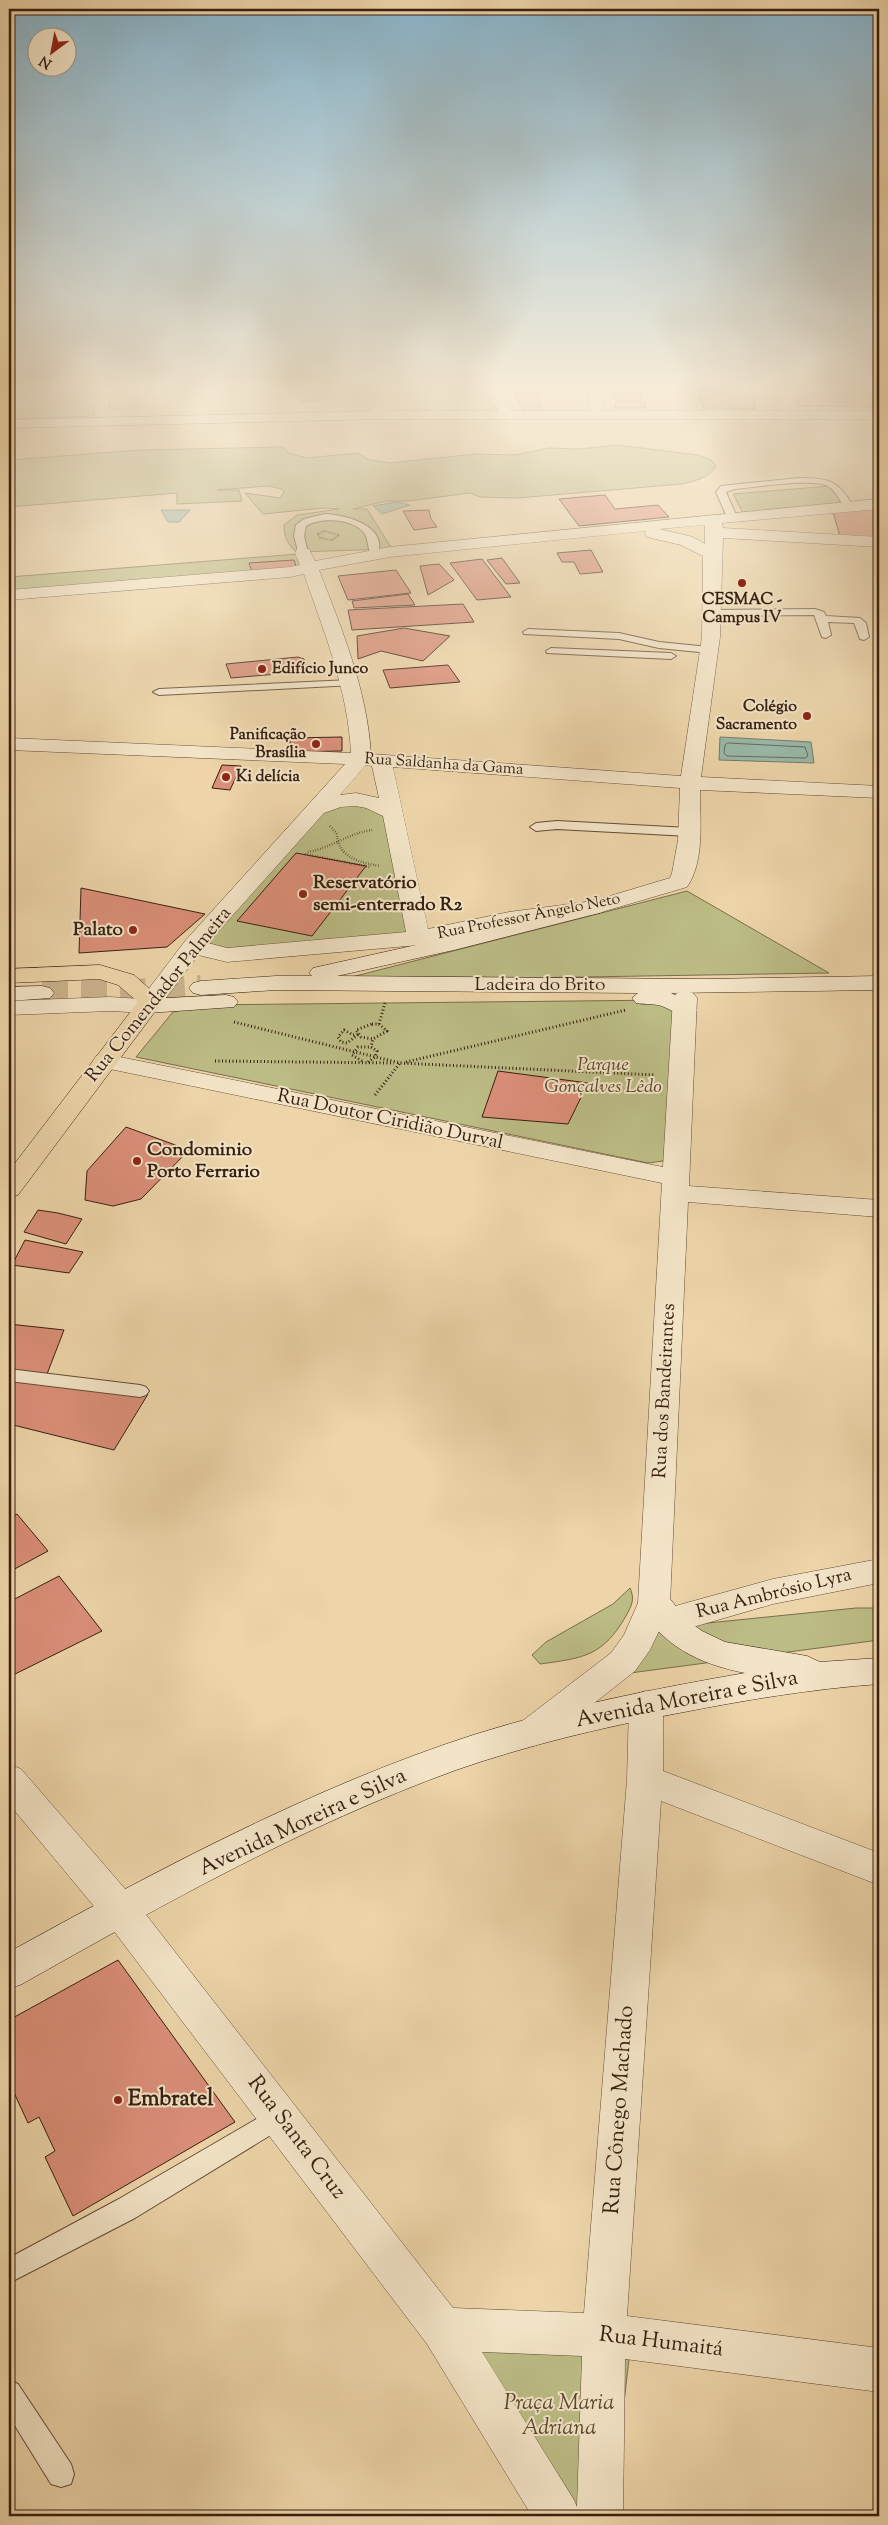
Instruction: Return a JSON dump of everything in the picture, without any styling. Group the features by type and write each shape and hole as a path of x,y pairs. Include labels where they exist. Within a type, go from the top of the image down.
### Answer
{"highway":[{"path":"9,976 100,972 126,980 150,1004"},
{"name":"Rua Comendador Palmeira","path":"9,1189 150,1004"}],"street":[{"path":"299,559 332,562 382,552 579,534 647,532 827,509"},
{"path":"720,523 879,542"},
{"name":"Rua Professor Ângelo Neto","path":"193,946 217,954 227,955 419,938 509,919 595,907 679,882 683,873 689,832 690,782 708,654 712,554 720,523"},
{"path":"664,529 712,554"},
{"path":"9,595 290,572 299,559"},
{"path":"299,559 350,683 361,737 392,814 419,938"},
{"name":"Rua Saldanha da Gama","path":"9,744 371,759 690,782 879,792"},
{"name":"Rua Comendador Palmeira","path":"150,1004 193,946 284,849 313,813 371,759"},
{"path":"313,813 344,800 365,799 374,802 392,814"},
{"path":"276,983 454,943 595,907"},
{"name":"Ladeira do Brito","path":"201,988 276,983 679,998"},
{"path":"679,998 704,986 879,983"},
{"path":"9,994 42,993"},
{"name":"Ladeira do Brito","path":"9,1008 110,1004 385,1003 664,998 672,1000 679,998"},
{"name":"Rua dos Bandeirantes","path":"533,1732 623,1662 661,1612 677,1124 682,1075 679,998"},
{"name":"Rua Doutor Ciridião Durval","path":"105,1061 354,1113 676,1186 879,1209"},
{"name":"Rua Ambrósio Lyra","path":"661,1612 753,1596 833,1577 879,1571"},
{"path":"661,1612 694,1642 720,1654 833,1673"},
{"name":"Avenida Moreira e Silva","path":"9,1972 120,1910 333,1804 442,1761 533,1732 646,1705 833,1673 879,1671"},
{"name":"Rua Cônego Machado","path":"600,2516 604,2335 645,1780 646,1705"},
{"name":"Rua Santa Cruz","path":"9,1779 120,1910 442,2329 558,2516"},
{"path":"645,1780 879,1869"},
{"name":"Rua Humaitá","path":"442,2329 604,2335 879,2370"}],"lane":[{"path":"720,509 720,523"},
{"path":"299,559 301,525 308,521 337,518 357,524 369,533 382,552"},
{"path":"711,613 815,612 820,614 826,635"},
{"path":"822,619 856,620 861,622 864,637"},
{"path":"528,632 619,636 708,654"},
{"path":"636,655 644,642"},
{"path":"551,652 636,655 708,654"},
{"path":"159,692 350,683"},
{"path":"536,827 557,825 689,832"},
{"path":"9,1374 140,1391"},
{"path":"9,2271 126,2209 280,2117"},
{"path":"9,2393 61,2474"}],"path":[{"path":"284,849 402,873 403,867 368,864 345,853 337,844 337,834 328,824 313,813"},
{"path":"284,849 317,852 337,844 356,833 370,830 382,830 397,836"},
{"path":"379,1024 385,1003"},
{"path":"230,1020 400,1063 629,1010"},
{"path":"379,1024 387,1031 373,1039 361,1037 356,1030 362,1026 379,1024"},
{"path":"344,1030 353,1035 359,1034 346,1043 341,1042 338,1037 344,1030"},
{"path":"371,1047 373,1039"},
{"path":"354,1052 363,1046 371,1047 377,1051 375,1057 367,1063"},
{"path":"354,1052 352,1055 355,1058 367,1063"},
{"path":"211,1061 400,1063 682,1075"},
{"path":"354,1113 368,1104 400,1063"}],"green space":[{"path":"259,509 316,509 263,514"},
{"path":"337,509 367,509 392,549 296,552 290,546 284,525 297,515 339,509"},
{"path":"741,509 785,509 743,513"},
{"path":"298,554 305,573 9,595 9,577"},
{"path":"349,802 382,813 397,843 413,937 223,954 203,945 313,815"},
{"path":"687,891 829,973 336,981"},
{"name":"Parque Gonçalves Lêdo","path":"668,1000 688,1010 670,1160 648,1163 136,1057 173,1012 200,1005"},
{"path":"630,1588 633,1599 628,1612 618,1629 600,1647 580,1657 540,1664 532,1655 546,1642 613,1604"},
{"path":"856,1608 879,1608 879,1640 600,1677 682,1613 698,1624"},
{"name":"Praça Maria Adriana","path":"458,2343 629,2359 611,2516 535,2516 519,2485"}],"water":[{"path":"376,509 398,509 382,514"},
{"path":"161,510 190,510 179,522 168,522"},
{"path":"720,737 811,742 814,763 719,760"}],"building":[{"path":"566,509 662,509 669,517 579,526"},
{"path":"832,509 879,509 879,540 840,536"},
{"path":"429,510 431,519 437,527 414,530 403,511"},
{"path":"591,550 603,572 580,574 574,562 562,562 557,553"},
{"path":"502,558 520,583 506,584 487,560"},
{"path":"482,559 511,597 477,600 450,563"},
{"path":"294,560 297,569 252,572 249,563"},
{"path":"439,564 454,580 428,595 420,566"},
{"path":"396,570 411,593 348,600 338,576"},
{"path":"408,594 415,605 354,608 352,601"},
{"path":"463,604 474,622 352,630 348,610"},
{"path":"404,628 450,636 423,661 381,651 358,659 357,636"},
{"name":"Edifício Junco","path":"298,657 304,659 306,665 289,673 231,678 226,664"},
{"path":"448,665 460,682 390,688 383,670"},
{"name":"Panificação Brasília","path":"342,737 342,751 290,752 290,738"},
{"name":"Ki delícia","path":"222,765 241,766 230,790 212,788"},
{"name":"Reservatório semi-enterrado R2","path":"296,853 366,866 312,936 237,921"},
{"name":"Palato","path":"81,888 205,914 167,947 79,953"},
{"path":"498,1071 588,1083 568,1124 482,1117"},
{"name":"Condominio Porto Ferrario","path":"126,1127 189,1150 141,1199 113,1206 85,1200 87,1171"},
{"path":"38,1210 82,1219 66,1244 24,1232"},
{"path":"25,1240 83,1252 69,1273 12,1265"},
{"path":"9,1324 64,1330 47,1374 9,1369"},
{"path":"9,1377 148,1394 114,1450 9,1424"},
{"path":"17,1514 48,1551 9,1572 9,1518"},
{"path":"59,1576 102,1631 9,1677 9,1602"},
{"name":"Embratel","path":"118,1960 235,2122 73,2216 45,2157 55,2151 39,2117 28,2123 9,2082 9,2020"}],"tunnel":[{"path":"42,993 118,993 201,988"}],"place":[{"name":"CESMAC - Campus IV","path":"742,583"},
{"name":"Edifício Junco","path":"262,669"},
{"name":"Colégio Sacramento","path":"807,716"},
{"name":"Panificação Brasília","path":"316,744"},
{"name":"Ki delícia","path":"226,777"},
{"name":"Reservatório semi-enterrado R2","path":"303,894"},
{"name":"Palato","path":"133,930"},
{"name":"Condominio Porto Ferrario","path":"137,1161"},
{"name":"Embratel","path":"118,2100"}]}
